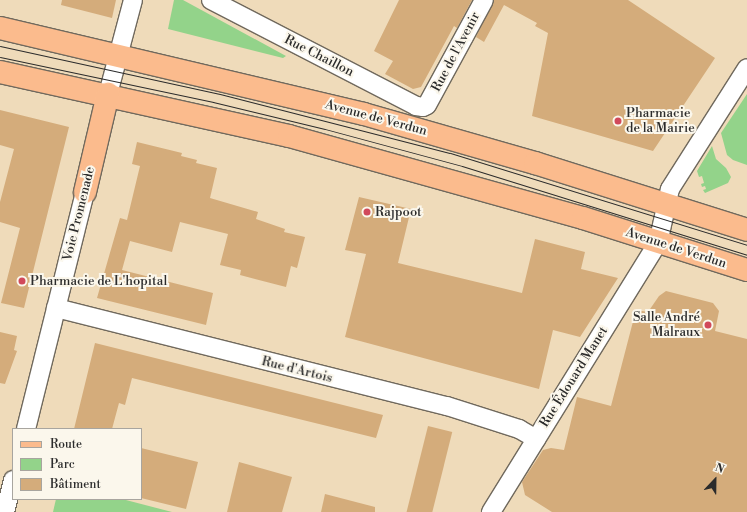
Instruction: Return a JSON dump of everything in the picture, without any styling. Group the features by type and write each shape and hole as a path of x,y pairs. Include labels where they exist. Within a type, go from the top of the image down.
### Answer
{"main road":[{"name":"Avenue de Verdun","path":"0,28 364,114 535,163 747,230"},
{"name":"Avenue de Verdun","path":"0,72 108,94 289,136 431,174 583,218 747,270"},
{"name":"Voie Promenade","path":"85,192 108,94"}],"street":[{"name":"Voie Promenade","path":"108,94 133,0"},
{"name":"Rue Chaillon","path":"211,0 416,106 428,105"},
{"name":"Rue de l'Avenir","path":"428,105 484,0"},
{"path":"658,243 664,205 670,188 747,68"},
{"name":"Voie Promenade","path":"26,428 85,192"},
{"name":"Rue Édouard Manet","path":"493,512 536,439 658,243"},
{"name":"Rue d'Artois","path":"56,308 447,406 519,429 536,439"},
{"path":"5,512 12,484"}],"green space":[{"path":"174,0 183,0 286,56 283,58 168,29"},
{"path":"747,94 747,165 733,160 727,155 721,133"},
{"path":"712,146 716,159 726,168 731,177 728,183 705,193 703,190 706,189 705,186 702,187 701,184 704,183 702,176 699,177 697,171"},
{"path":"56,500 126,500 172,512 53,512"}],"building":[{"path":"62,0 116,0 112,18 61,5"},
{"path":"399,0 472,0 457,28 454,26 421,87 413,89 385,74 393,61 374,51"},
{"path":"494,0 628,0 715,58 653,151 532,116 548,33 535,26 537,23 504,5 484,42 476,37"},
{"path":"0,110 69,127 24,308 1,303 20,228 0,222 0,202 14,149 0,145"},
{"path":"137,142 182,153 181,156 197,160 196,163 217,168 210,198 258,212 256,219 285,229 284,232 305,237 297,268 291,266 286,287 240,275 241,270 220,265 228,234 180,222 172,252 130,241 122,270 213,293 206,325 97,298 120,218 127,220 140,166 132,164"},
{"path":"359,197 411,209 398,263 522,293 535,239 585,252 581,269 618,278 580,337 553,330 539,389 345,337 366,254 345,250"},
{"path":"666,291 713,303 719,311 715,331 747,339 747,512 552,512 525,495 522,482 543,450 551,448 564,450 577,397 611,406 636,310 648,312 659,296"},
{"path":"0,332 17,336 14,350 17,351 5,384 0,383"},
{"path":"95,343 383,415 376,438 132,378 125,405 119,403 112,428 74,428"},
{"path":"428,426 452,432 432,512 407,512"},
{"path":"142,448 198,462 186,509 142,498"},
{"path":"239,462 292,477 282,512 227,512"},
{"path":"325,494 375,507 375,512 321,512"}],"tram line":[{"path":"0,46 220,94 450,153 747,245"},
{"path":"0,57 213,102 325,129 462,166 747,255"}],"place":[{"name":"Pharmacie de la Mairie","path":"618,121"},
{"name":"Rajpoot","path":"367,212"},
{"name":"Pharmacie de L'hopital","path":"22,281"},
{"name":"Salle André Malraux","path":"708,325"}]}
